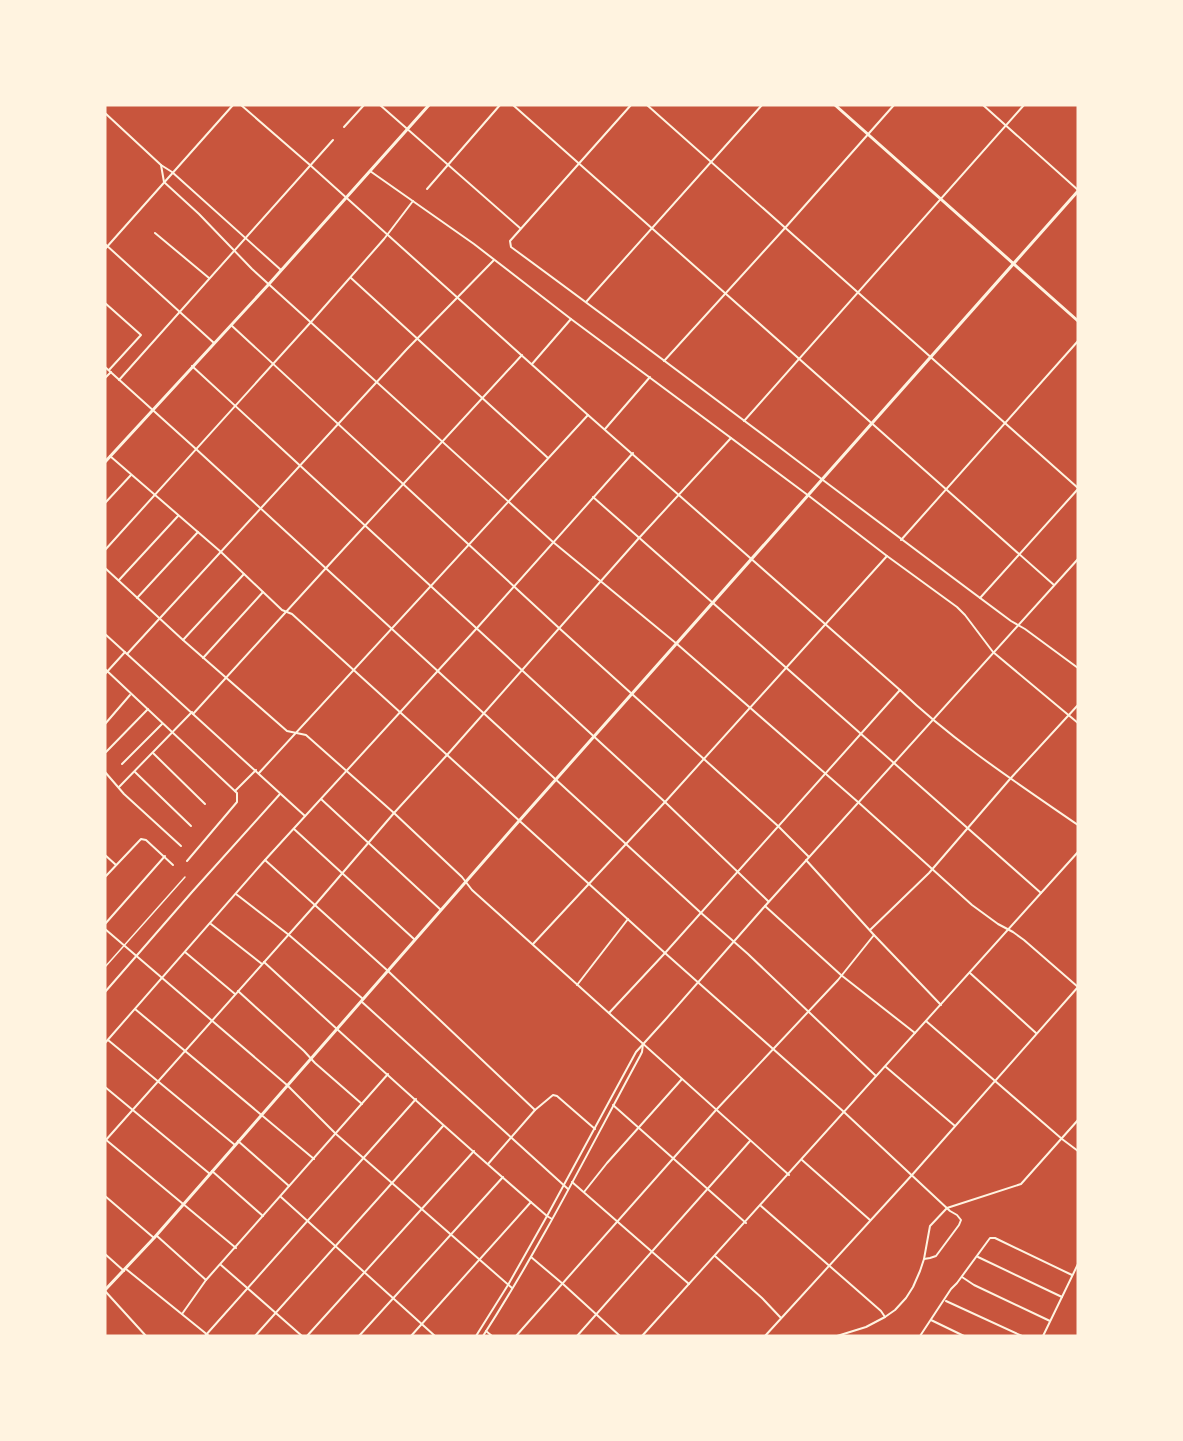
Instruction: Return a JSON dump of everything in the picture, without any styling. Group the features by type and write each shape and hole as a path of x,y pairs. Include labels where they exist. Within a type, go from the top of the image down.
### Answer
{"street":[{"path":"214,343 106,246 233,105"},
{"path":"241,105 933,720 1010,779 1078,825"},
{"path":"344,127 364,105"},
{"path":"380,105 521,229"},
{"path":"105,462 269,284 429,105"},
{"path":"427,189 500,105"},
{"path":"513,105 1054,585"},
{"path":"631,105 510,241 509,245 901,540 1078,668"},
{"path":"647,105 1078,489 980,598"},
{"path":"586,302 762,105"},
{"path":"835,105 1078,321"},
{"path":"664,361 894,105"},
{"path":"146,1336 105,1291 155,1237 519,820 1078,191 983,105"},
{"path":"744,421 1024,105"},
{"path":"105,113 281,270"},
{"path":"119,380 333,140"},
{"path":"161,165 164,182 269,284 553,542 677,644 972,905 1024,940 1078,987 765,1336"},
{"path":"370,171 474,244 571,320 957,607 993,652 1078,723"},
{"path":"105,550 350,278 413,201"},
{"path":"155,233 209,278"},
{"path":"187,861 238,800 236,791 106,672 160,619 417,339 494,260"},
{"path":"350,278 548,458"},
{"path":"105,303 141,335 105,378"},
{"path":"532,364 571,320"},
{"path":"231,325 559,628 778,826 874,935 941,1005"},
{"path":"901,540 1078,341"},
{"path":"119,787 226,679 522,355"},
{"path":"192,366 665,802 768,902"},
{"path":"105,367 734,941 876,1076"},
{"path":"605,429 650,377"},
{"path":"236,791 296,733 588,414"},
{"path":"236,1248 105,1140 639,538 731,438"},
{"path":"105,1043 265,860 348,771 633,453"},
{"path":"110,456 221,552 282,610 292,614 844,1112 947,1208 960,1217 960,1223 936,1256 924,1258"},
{"path":"105,503 132,474"},
{"path":"594,497 1041,893"},
{"path":"119,580 178,516"},
{"path":"137,598 198,532"},
{"path":"533,945 887,556"},
{"path":"476,1336 508,1285 633,1057 643,1044 1078,559"},
{"path":"105,568 226,679 287,730 306,735 348,771 472,890 789,1175"},
{"path":"183,640 244,574"},
{"path":"203,658 263,592"},
{"path":"105,634 305,816"},
{"path":"609,1013 900,690"},
{"path":"105,724 131,694"},
{"path":"870,930 932,869 1078,705"},
{"path":"106,752 148,709"},
{"path":"122,764 162,724"},
{"path":"153,753 205,804"},
{"path":"105,772 124,794 181,846"},
{"path":"135,772 191,826"},
{"path":"105,992 280,793"},
{"path":"321,799 441,910"},
{"path":"294,829 414,939"},
{"path":"105,877 141,839 146,840 173,865"},
{"path":"642,1336 1078,852"},
{"path":"105,855 116,865"},
{"path":"105,924 165,856"},
{"path":"265,860 388,971 535,1110"},
{"path":"236,894 289,935 568,1189"},
{"path":"765,906 841,975 915,1033"},
{"path":"577,985 628,919"},
{"path":"211,924 263,963 503,1178 552,1218"},
{"path":"105,929 287,1086 336,1134 512,1288"},
{"path":"516,1336 716,1110 841,975 874,935"},
{"path":"185,952 235,994"},
{"path":"970,974 1036,1033"},
{"path":"238,991 362,1104"},
{"path":"135,1009 314,1159"},
{"path":"927,1021 1078,1151"},
{"path":"108,1040 289,1186"},
{"path":"483,1336 531,1257 642,1052 643,1044"},
{"path":"885,1066 955,1126"},
{"path":"182,1314 207,1280 388,1074"},
{"path":"584,1192 682,1079"},
{"path":"105,1087 263,1216"},
{"path":"488,1164 535,1110 551,1096 555,1095 599,1131"},
{"path":"105,1254 207,1335 416,1100"},
{"path":"613,1105 746,1223"},
{"path":"837,1336 866,1328 885,1317 895,1310 911,1292 924,1258 930,1226 947,1208 1011,1188 1024,1181 1078,1120"},
{"path":"255,1336 444,1125"},
{"path":"577,1336 750,1141"},
{"path":"307,1336 474,1151"},
{"path":"802,1160 870,1220"},
{"path":"359,1336 503,1178"},
{"path":"572,1182 689,1284"},
{"path":"281,1196 435,1336"},
{"path":"105,1197 207,1280"},
{"path":"411,1336 531,1202"},
{"path":"760,1206 881,1311 885,1317"},
{"path":"920,1336 951,1289 990,1238 1072,1275"},
{"path":"715,1256 781,1318"},
{"path":"531,1257 620,1336"},
{"path":"976,1257 1062,1297"},
{"path":"221,1264 302,1336"},
{"path":"1043,1336 1078,1264"},
{"path":"962,1277 1050,1321"},
{"path":"944,1300 1022,1336"},
{"path":"931,1320 964,1336"},
{"path":"486,1332 492,1336"}],"lane":[{"path":"105,967 185,877"}]}
